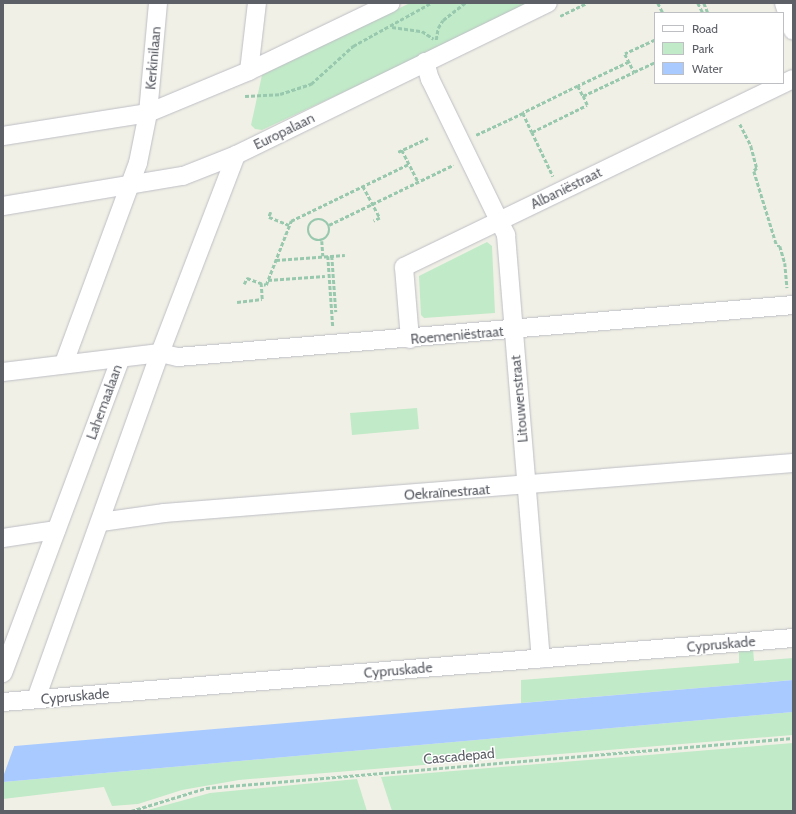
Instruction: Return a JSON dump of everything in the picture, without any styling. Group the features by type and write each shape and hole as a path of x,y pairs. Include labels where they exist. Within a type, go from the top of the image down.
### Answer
{"street":[{"name":"Kerkinilaan","path":"131,187 148,113 158,3"},
{"path":"249,71 257,3"},
{"path":"3,136 148,113 249,71 391,3"},
{"name":"Europalaan","path":"3,206 131,187 183,176 236,155 425,62 439,47 548,3"},
{"path":"784,3 793,32"},
{"name":"Litouwenstraat","path":"425,62 430,79 506,235 541,659"},
{"name":"Albaniëstraat","path":"410,339 404,267 783,84"},
{"path":"36,699 160,353 236,155"},
{"path":"64,363 131,187"},
{"name":"Roemeniëstraat","path":"121,358 160,353 178,357 513,330 790,299"},
{"name":"Lahemaalaan","path":"3,372 64,363 121,358 3,673"},
{"name":"Oekraïnestraat","path":"100,522 164,513 527,486 793,463"},
{"path":"3,538 56,530"},
{"name":"Cypruskade","path":"3,702 793,638"}],"path":[{"path":"245,96 280,94 311,84 353,46 392,27 431,3"},
{"path":"439,47 443,20 465,3"},
{"path":"658,3 662,12"},
{"path":"698,3 702,12"},
{"path":"392,27 422,31 439,47"},
{"path":"634,72 626,54 654,40"},
{"path":"461,142 629,62"},
{"path":"583,96 654,62"},
{"path":"532,132 587,105 578,86"},
{"path":"522,113 554,178"},
{"path":"738,120 751,146 761,193 777,246 780,246 784,257 790,299"},
{"path":"398,152 428,138"},
{"path":"402,150 418,182"},
{"path":"329,225 468,158"},
{"path":"244,284 247,278 266,285 291,221 409,164"},
{"path":"363,186 380,218 374,221"},
{"path":"271,212 269,217 289,225"},
{"path":"322,241 312,239 308,233 308,226 316,219 323,220 329,225"},
{"path":"322,241 328,236 329,225"},
{"path":"322,241 323,256"},
{"path":"276,260 345,255"},
{"path":"328,256 334,331"},
{"path":"332,256 336,312"},
{"path":"268,280 325,276"},
{"path":"237,302 262,299 261,283"},
{"name":"Cascadepad","path":"131,811 206,788 793,738"}],"green space":[{"path":"410,3 536,3 262,130 255,129 251,125 262,75"},
{"path":"487,242 492,246 495,313 424,318 421,315 419,276"},
{"path":"417,408 419,429 352,435 350,413"},
{"path":"753,649 754,661 793,658 793,680 521,703 521,680 739,663 739,650"},
{"path":"793,712 793,735 239,780 182,790 138,804 112,806 104,787 3,799 3,782"},
{"path":"793,743 793,811 392,811 381,777"},
{"path":"357,779 367,811 144,811 210,793"}],"water":[{"path":"793,680 793,712 3,782 3,747"}],"pier":[{"path":"15,744 3,777 3,745"}]}
